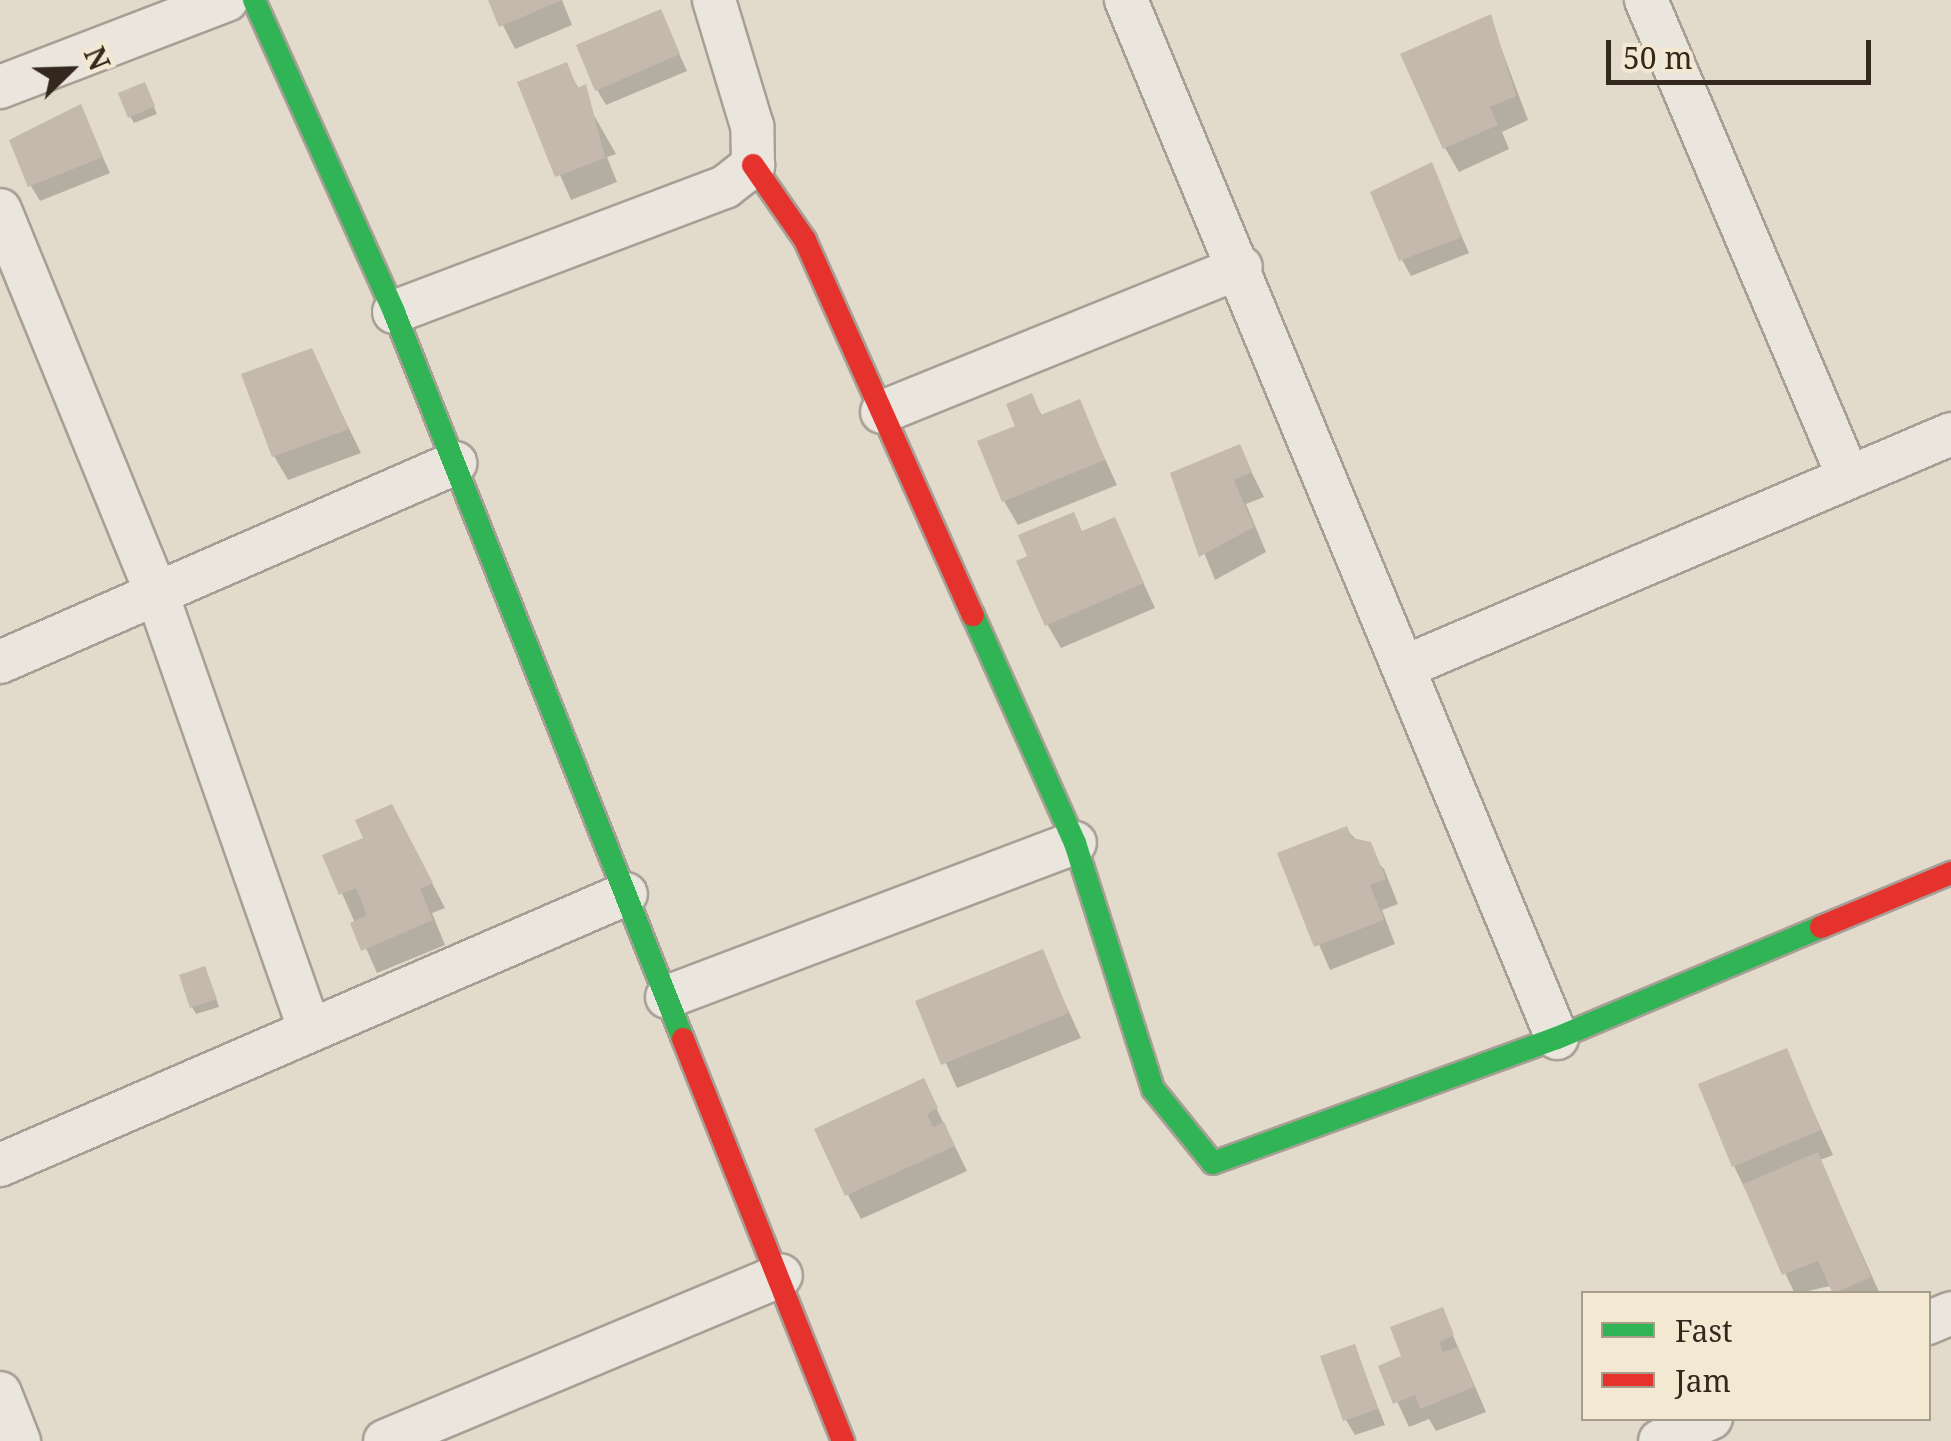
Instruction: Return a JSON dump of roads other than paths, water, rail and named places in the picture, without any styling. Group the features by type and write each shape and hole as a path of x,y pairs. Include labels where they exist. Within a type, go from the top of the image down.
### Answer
{"street":[{"path":"0,86 227,0"},
{"path":"254,0 394,312 844,1441"},
{"path":"714,0 752,126 752,165 805,240 1074,843 1153,1090 1213,1162 1244,1159 1557,1038 1951,873"},
{"path":"1126,0 1409,664 1557,1038"},
{"path":"1646,0 1848,476"},
{"path":"394,312 725,186 752,165"},
{"path":"0,210 157,594 310,1030"},
{"path":"882,412 1241,267"},
{"path":"1409,664 1951,434"},
{"path":"0,662 455,463"},
{"path":"667,998 1074,843"},
{"path":"0,1165 626,894"},
{"path":"385,1441 781,1276"},
{"path":"0,1393 19,1441"},
{"path":"1660,1441 1704,1421"}]}
